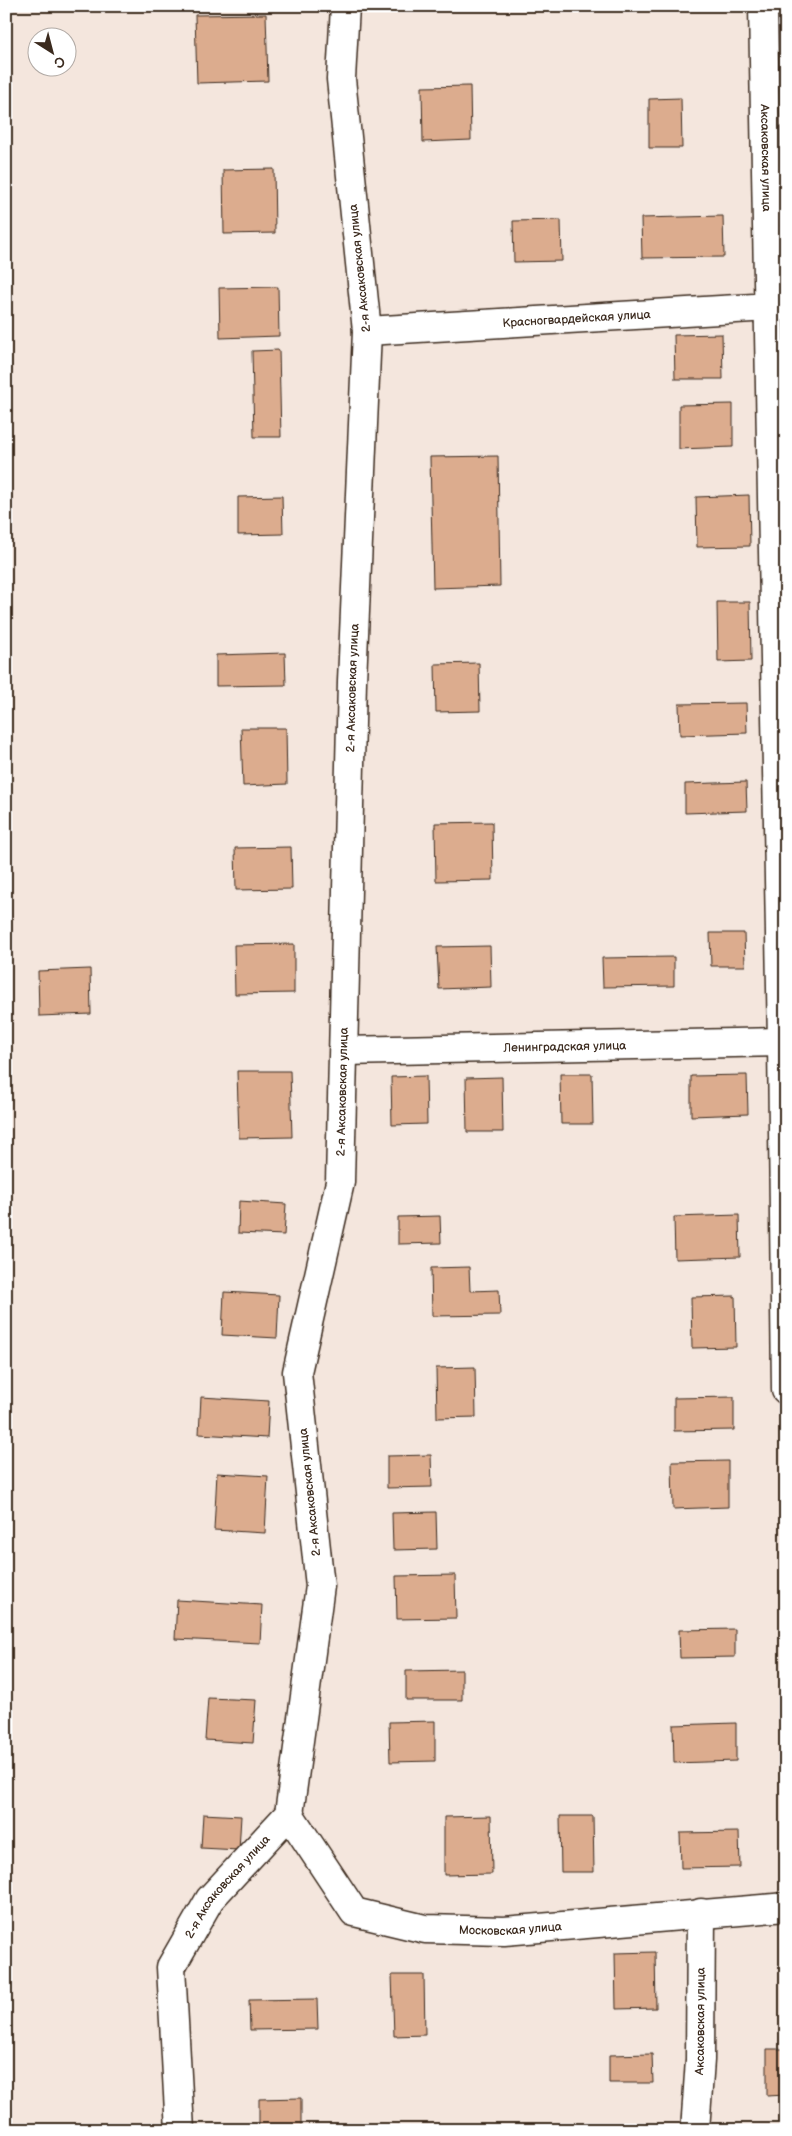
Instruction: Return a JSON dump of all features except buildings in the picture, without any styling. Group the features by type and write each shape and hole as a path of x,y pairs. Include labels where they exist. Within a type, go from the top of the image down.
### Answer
{"street":[{"name":"2-я Аксаковская улица","path":"180,2130 171,1968 210,1899 289,1814 320,1586 297,1372 340,1182 352,681 367,331 341,79 345,6"},
{"name":"Аксаковская улица","path":"764,6 778,306 786,1390"},
{"name":"Красногвардейская улица","path":"367,331 778,306"},
{"name":"Ленинградская улица","path":"344,1050 784,1042"},
{"name":"Московская улица","path":"289,1814 354,1912 426,1929 504,1930 786,1907"},
{"name":"Аксаковская улица","path":"695,2130 700,2060 701,1913"}]}
